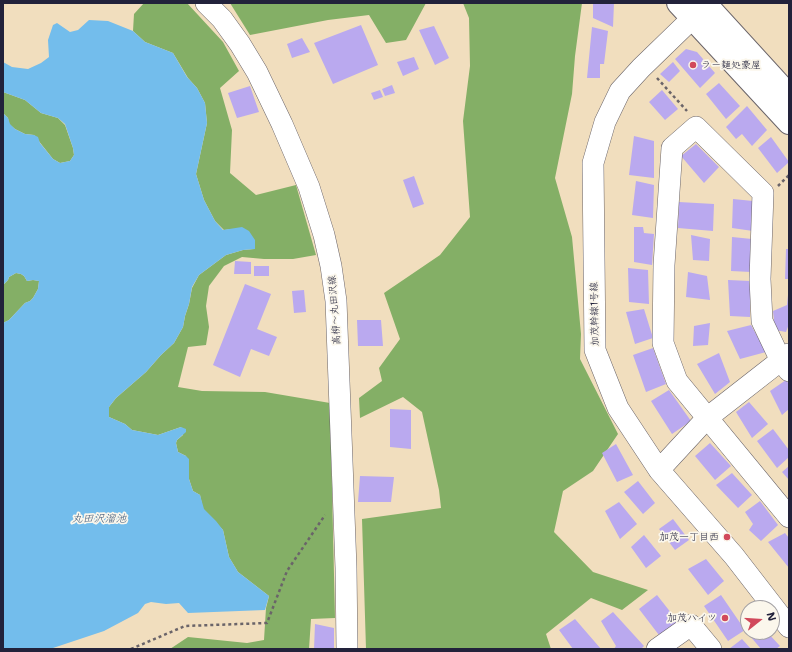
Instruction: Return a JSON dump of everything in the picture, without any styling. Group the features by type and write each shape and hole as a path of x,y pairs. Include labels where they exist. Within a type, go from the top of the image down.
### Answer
{"main road":[{"path":"698,6 789,95"},
{"path":"698,6 789,123"}],"street":[{"name":"高柳～丸田沢線","path":"206,3 222,20 240,44 257,72 282,124 309,187 324,235 331,266 336,301 346,568 347,649"},
{"name":"加茂幹線1号線","path":"698,6 620,91 605,122 593,163 595,350 618,408 658,470 734,556 789,627"},
{"path":"658,470 707,418 786,362 762,321 760,279 763,192 696,127 672,148 664,265 663,343 677,381 707,418 789,518"},
{"path":"657,649 691,625 711,649"}],"path":[{"path":"654,74 693,118 696,127"},
{"path":"131,649 185,626 267,623 287,572 326,513"}],"green space":[{"path":"144,3 187,3 223,42 239,71 220,88 232,130 230,173 256,195 296,185 316,255 293,259 242,257 224,266 209,286 206,306 209,327 206,345 188,347 178,387 202,391 265,392 330,403 335,618 311,619 309,649 170,649 188,637 247,643 264,640 266,608 269,596 238,572 229,557 223,530 203,509 200,495 193,491 189,479 186,456 178,452 176,443 177,440 183,435 181,427 158,435 132,430 125,424 109,417 109,407 116,398 146,372 174,343 183,327 192,288 199,275 226,255 243,250 254,249 232,229 224,230 215,221 204,200 196,174 207,123 205,103 197,88 188,78 173,53 145,42 133,31 134,14"},
{"path":"230,3 426,3 406,40 386,43 369,15 328,20 250,35"},
{"path":"463,3 582,3 572,94 555,178 572,237 581,334 580,359 618,434 593,471 563,491 554,532 593,572 648,590 622,610 591,598 546,634 551,649 366,649 362,519 441,508 439,490 422,412 403,397 360,418 359,398 382,381 379,368 400,339 384,293 440,255 470,217 463,121 470,66 469,18"},
{"path":"3,92 25,100 41,113 58,118 65,125 74,155 70,161 60,163 53,159 34,135 25,134 9,124 8,118 3,113"},
{"path":"16,273 24,276 27,281 39,281 38,289 30,301 25,303 9,320 3,323 3,285 9,277"}],"water":[{"name":"丸田沢溜池","path":"89,20 108,21 133,31 145,42 173,53 187,77 197,88 205,103 207,123 196,174 204,200 215,221 223,230 242,227 249,231 255,240 255,249 243,250 226,255 199,275 192,287 183,327 174,343 146,372 116,398 109,407 109,417 125,424 132,430 158,435 181,427 186,429 186,432 177,440 176,443 178,452 189,459 189,479 193,491 200,495 204,509 223,530 229,557 238,572 269,596 265,610 188,613 179,603 166,604 151,602 145,604 138,613 104,631 50,649 3,649 3,323 9,320 25,303 33,298 38,289 39,281 27,281 24,276 16,273 9,277 3,285 3,113 15,129 25,134 38,137 40,143 53,159 60,163 70,161 74,155 65,124 58,118 41,113 25,100 3,92 3,62 12,67 28,69 41,63 49,57 48,40 53,25 57,23 70,32 78,30"}],"building":[{"path":"593,3 614,3 613,27 593,18"},
{"path":"361,25 378,65 333,84 314,43"},
{"path":"434,26 449,58 435,65 419,30"},
{"path":"592,27 608,31 604,64 600,64 600,78 587,78"},
{"path":"302,38 310,52 292,58 287,44"},
{"path":"686,49 697,52 715,73 700,88 675,59"},
{"path":"414,57 419,69 403,76 397,62"},
{"path":"673,62 680,71 669,82 660,74"},
{"path":"719,83 740,106 726,119 706,94"},
{"path":"392,85 395,93 385,96 382,89"},
{"path":"250,86 259,112 237,118 228,93"},
{"path":"380,90 383,97 374,100 371,93"},
{"path":"662,90 678,109 665,120 649,102"},
{"path":"747,106 767,130 752,146 742,134 736,139 726,127"},
{"path":"634,136 654,141 654,178 629,175"},
{"path":"771,137 789,162 777,173 758,148"},
{"path":"696,144 719,167 704,183 681,156"},
{"path":"414,176 424,204 413,208 403,180"},
{"path":"636,181 654,185 653,218 632,215"},
{"path":"733,199 753,201 753,231 732,228"},
{"path":"679,202 714,204 713,231 678,228"},
{"path":"634,227 643,227 644,233 654,234 652,265 634,262"},
{"path":"691,235 710,239 709,261 693,260"},
{"path":"732,237 752,239 751,272 731,271"},
{"path":"786,249 789,249 789,279 785,279"},
{"path":"235,261 251,262 251,274 234,274"},
{"path":"254,266 269,266 269,276 254,276"},
{"path":"628,268 648,270 649,304 629,302"},
{"path":"688,272 707,276 710,300 686,297"},
{"path":"728,280 750,281 750,317 730,316"},
{"path":"245,284 271,294 257,329 277,337 269,356 251,349 240,377 213,365"},
{"path":"304,290 306,312 294,313 292,291"},
{"path":"788,295 789,324 786,332 775,330 773,311 787,305"},
{"path":"644,309 653,338 635,344 626,312"},
{"path":"357,320 381,320 383,346 358,346"},
{"path":"710,323 708,345 693,346 694,326"},
{"path":"751,325 766,352 740,359 727,331"},
{"path":"653,348 666,384 646,392 633,355"},
{"path":"719,353 730,382 715,394 697,364"},
{"path":"786,380 789,384 789,409 782,415 770,391"},
{"path":"669,390 691,421 672,434 651,401"},
{"path":"749,402 768,424 752,438 736,412"},
{"path":"390,409 411,410 411,449 390,447"},
{"path":"773,429 789,450 789,457 777,468 757,441"},
{"path":"710,443 731,466 715,480 695,456"},
{"path":"616,444 633,475 617,482 602,453"},
{"path":"789,466 789,480 782,472"},
{"path":"732,473 752,495 738,508 716,485"},
{"path":"360,476 394,477 391,502 358,502"},
{"path":"638,481 655,503 643,514 624,492"},
{"path":"760,501 778,525 761,541 749,530 753,524 745,512"},
{"path":"619,502 637,524 620,539 605,511"},
{"path":"673,519 689,540 675,550 659,529"},
{"path":"785,533 789,538 789,568 768,542"},
{"path":"644,535 661,556 646,568 631,547"},
{"path":"706,559 724,581 708,595 688,569"},
{"path":"657,595 679,623 662,639 639,609"},
{"name":"加茂ハイツ","path":"721,595 740,623 740,633 728,641 704,606"},
{"path":"613,612 644,646 641,649 614,649 616,646 601,621"},
{"path":"575,619 601,649 573,649 559,630"},
{"path":"315,624 334,628 334,649 314,649"},
{"path":"743,640 751,649 729,649"},
{"path":"753,640 774,640 780,646 776,649 761,649"}],"place":[{"name":"ラー麺処豪屋","path":"693,65"},
{"name":"加茂一丁目西","path":"727,537"},
{"name":"加茂ハイツ","path":"725,618"}]}
